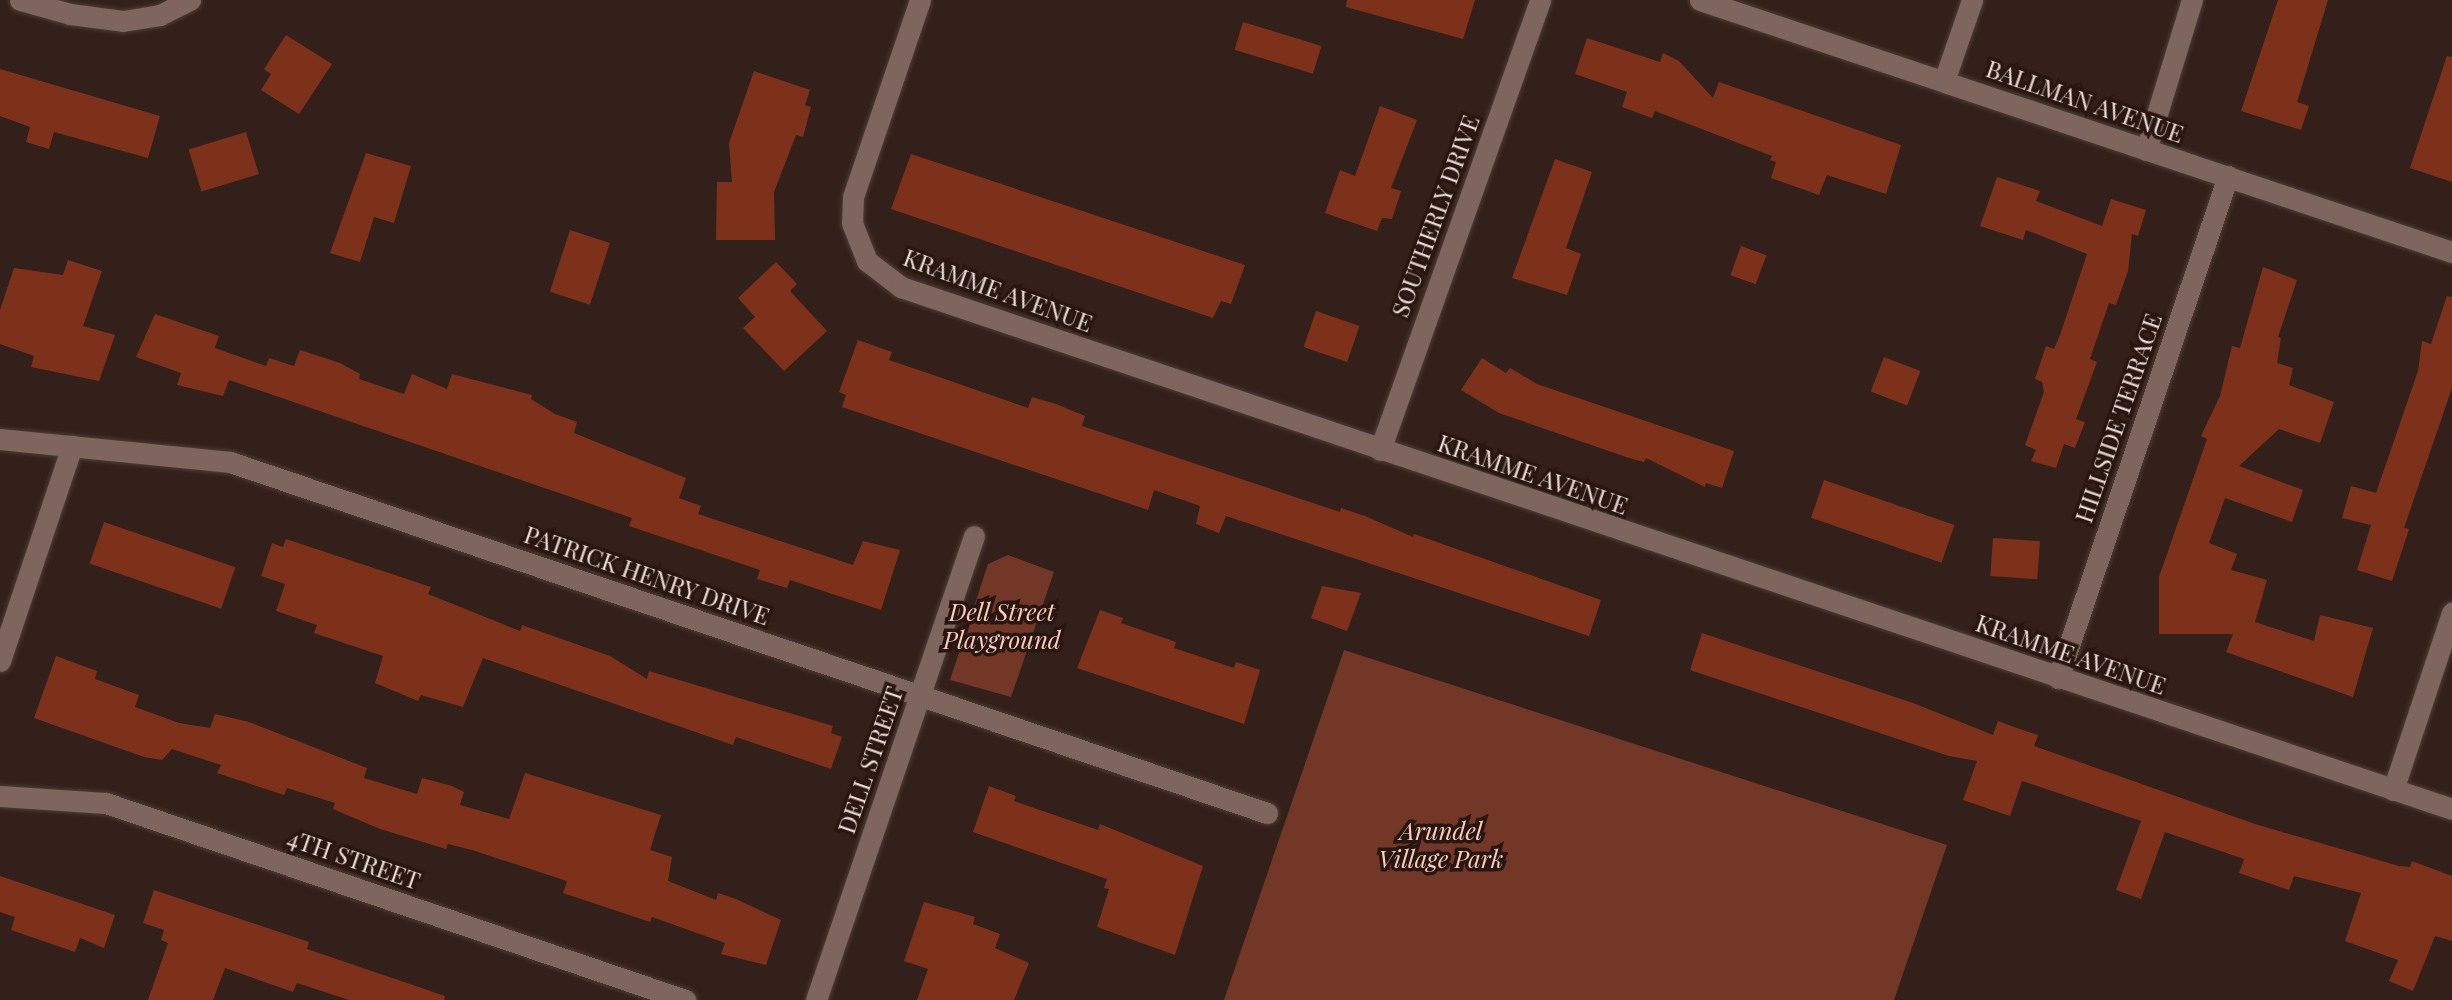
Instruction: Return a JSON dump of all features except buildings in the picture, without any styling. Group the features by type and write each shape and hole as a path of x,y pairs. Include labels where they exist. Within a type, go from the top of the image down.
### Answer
{"street":[{"path":"20,0 70,14 123,21 160,15 190,0"},
{"name":"KRAMME AVENUE","path":"920,0 853,197 855,241 880,275 901,287 2452,809"},
{"name":"SOUTHERLY DRIVE","path":"1380,450 1540,0"},
{"name":"BALLMAN AVENUE","path":"1700,0 2452,252"},
{"path":"1944,82 1972,0"},
{"path":"2146,150 2192,0"},
{"name":"HILLSIDE TERRACE","path":"2058,678 2228,176"},
{"name":"PATRICK HENRY DRIVE","path":"0,439 230,462 1266,813"},
{"path":"0,661 72,446"},
{"name":"DELL STREET","path":"816,1000 974,536"},
{"path":"2393,790 2452,613"},
{"name":"4TH STREET","path":"0,796 106,803 685,1000"}],"green space":[{"name":"Dell Street Playground","path":"1008,555 1054,572 1011,697 950,680 988,564"},
{"name":"Arundel Village Park","path":"1344,650 1947,845 1894,1000 1224,1000"}]}
